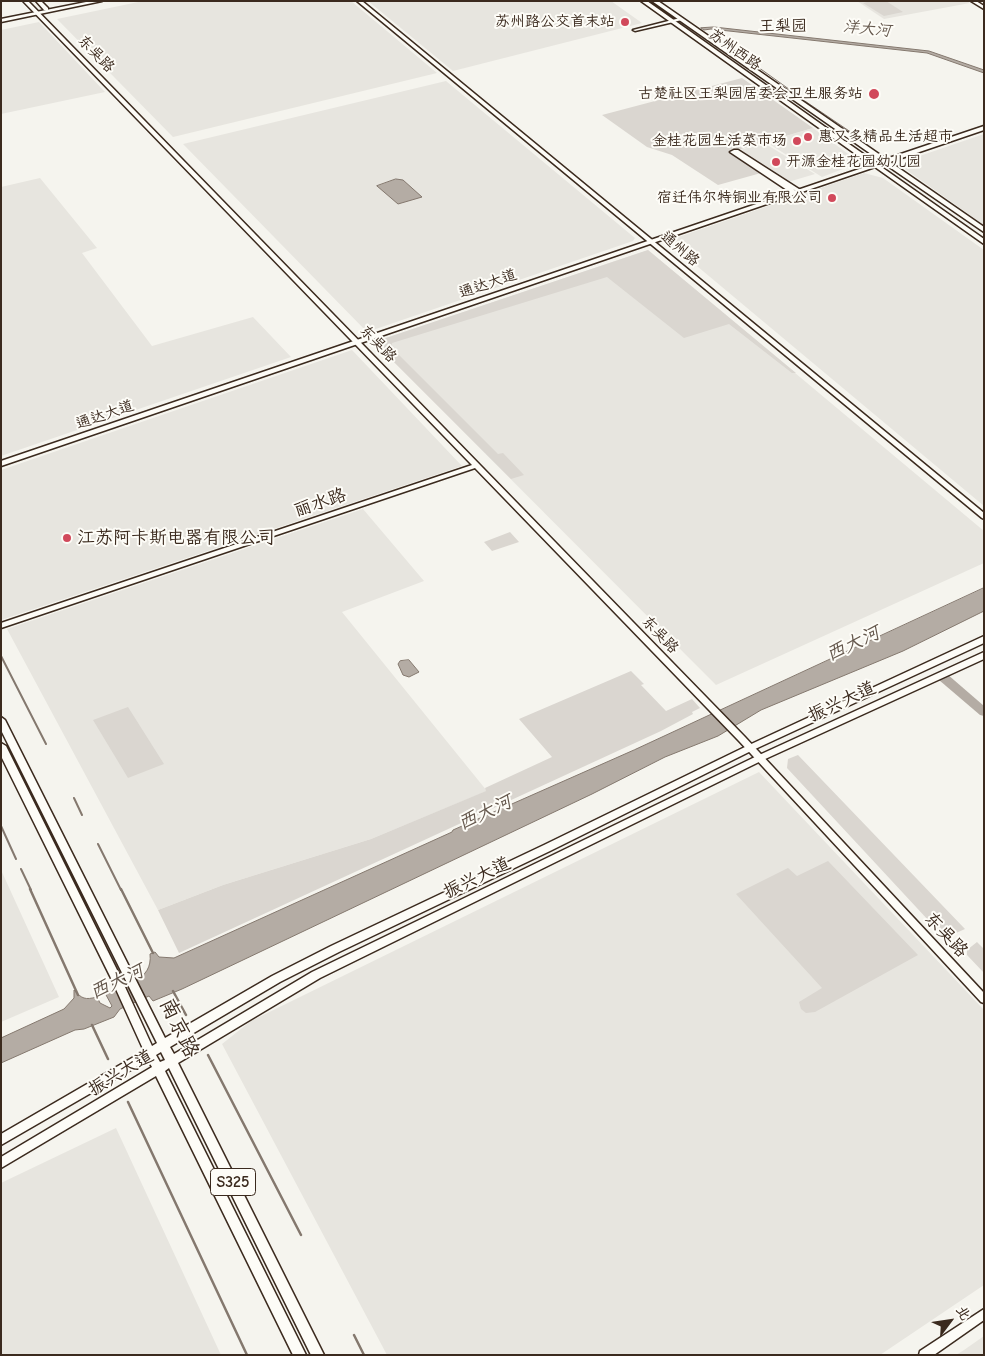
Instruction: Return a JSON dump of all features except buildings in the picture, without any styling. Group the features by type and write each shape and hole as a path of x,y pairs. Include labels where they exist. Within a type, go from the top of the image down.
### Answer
{"main road":[{"path":"36,13 46,9 88,1"},
{"path":"1,19 100,1"},
{"name":"苏州西路","path":"643,1 984,242"},
{"name":"苏州西路","path":"654,1 984,230"},
{"name":"通达大道","path":"884,160 984,124"},
{"name":"通达大道","path":"1,464 794,190 984,128"},
{"name":"通达大道","path":"1,460 355,341"},
{"name":"振兴大道","path":"1,1140 276,979 750,748 984,639"},
{"name":"振兴大道","path":"1,1163 316,975 760,758 984,655"},
{"name":"南京路","path":"1,720 173,1061 318,1355"},
{"name":"南京路","path":"1,746 115,976 158,1070 300,1355"}],"street":[{"name":"东吴路","path":"25,1 742,739 984,998"},
{"path":"38,1 46,9"},
{"name":"通州路","path":"359,1 984,516"},
{"path":"973,1 984,8"},
{"path":"659,12 668,10"},
{"path":"635,30 680,19"},
{"path":"682,28 690,26"},
{"path":"756,166 794,190"},
{"name":"丽水路","path":"1,626 477,465"},
{"path":"924,1355 984,1314"}],"shaded area":[{"path":"143,1 351,1 437,73 173,137 57,19"},
{"path":"368,1 611,1 642,23 453,71"},
{"path":"857,1 967,1 970,3 884,19"},
{"path":"886,1 903,12 884,16 863,3"},
{"path":"39,22 105,92 1,114 1,30"},
{"path":"714,27 929,51 984,70 984,73 927,53 711,29 704,30 701,28"},
{"path":"742,78 813,128 731,152 761,173 718,185 672,155 647,147 602,115"},
{"path":"446,81 635,238 633,241 367,332 183,144"},
{"path":"813,128 855,159 856,164 822,177 766,142"},
{"path":"984,134 984,225 905,169 905,161"},
{"name":"开源金桂花园幼儿园","path":"764,143 815,174 788,182 737,151"},
{"path":"864,173 883,178 984,250 984,506 667,241"},
{"path":"40,178 97,248 82,253 152,346 253,317 291,357 1,456 1,187"},
{"path":"396,179 403,180 422,197 398,204 377,186"},
{"path":"648,250 984,531 984,563 716,685 374,342"},
{"path":"648,250 796,373 792,373 729,324 684,338 607,277 392,343 392,348 498,454 503,453 524,475 511,479 374,342"},
{"path":"352,350 462,466 1,620 1,470"},
{"path":"363,509 424,581 342,612 487,791 371,839 223,885 158,910 7,629"},
{"path":"510,532 519,542 492,551 484,542"},
{"path":"984,588 984,611 903,651 761,710 718,736 665,757 592,794 182,989 153,1001 149,996 120,1009 114,1017 84,1029 75,1030 1,1063 1,1038 64,1009 74,998 74,990 84,998 97,997 100,1003 110,1008 112,1006 105,993 129,984 142,976 150,963 150,954 155,952 159,957 174,958 453,830 634,750"},
{"path":"409,660 419,672 409,677 403,675 398,664 400,661"},
{"path":"631,671 644,684 641,685 666,711 692,699 700,708 692,712 693,714 661,731 179,953 158,910 223,885 371,839 486,791 485,788 552,757 519,719"},
{"path":"128,707 164,764 128,778 93,720"},
{"path":"798,755 965,929 947,937 942,935 787,768 788,759"},
{"path":"759,772 984,1010 984,1285 880,1355 387,1355 222,1044 251,1021"},
{"path":"828,861 918,955 815,1012 806,1013 801,1009 799,1002 822,988 736,894 788,868 797,876"},
{"path":"1,870 59,997 1,1022"},
{"path":"977,942 984,949 984,973 967,955 967,950"},
{"path":"116,1128 221,1355 1,1355 1,1183"},
{"path":"984,1336 984,1355 956,1355 964,1350"}],"waterway":[{"path":"727,45 793,92"},
{"path":"796,95 864,141"},
{"path":"1,656 46,744"},
{"path":"943,677 984,712"},
{"path":"74,798 82,815"},
{"path":"1,826 16,859"},
{"path":"98,844 121,890"},
{"path":"21,869 31,890"},
{"path":"30,889 78,995"},
{"path":"121,889 153,953"},
{"path":"173,991 186,1015"},
{"path":"92,1025 108,1059"},
{"path":"208,1055 301,1235"},
{"path":"128,1102 247,1355"},
{"path":"354,1335 364,1355"}],"place":[{"name":"苏州路公交首末站","path":"625,22"},
{"name":"古楚社区王梨园居委会卫生服务站","path":"874,94"},
{"name":"惠又多精品生活超市","path":"808,137"},
{"name":"金桂花园生活菜市场","path":"797,141"},
{"name":"开源金桂花园幼儿园","path":"776,162"},
{"name":"宿迁伟尔特铜业有限公司","path":"832,198"},
{"name":"江苏阿卡斯电器有限公司","path":"67,538"}],"district":[{"name":"王梨园","path":"783,26"}],"water label":[{"name":"洋大河","path":"867,29"},
{"name":"西大河","path":"853,644"},
{"name":"西大河","path":"485,813"},
{"name":"西大河","path":"117,982"}]}
